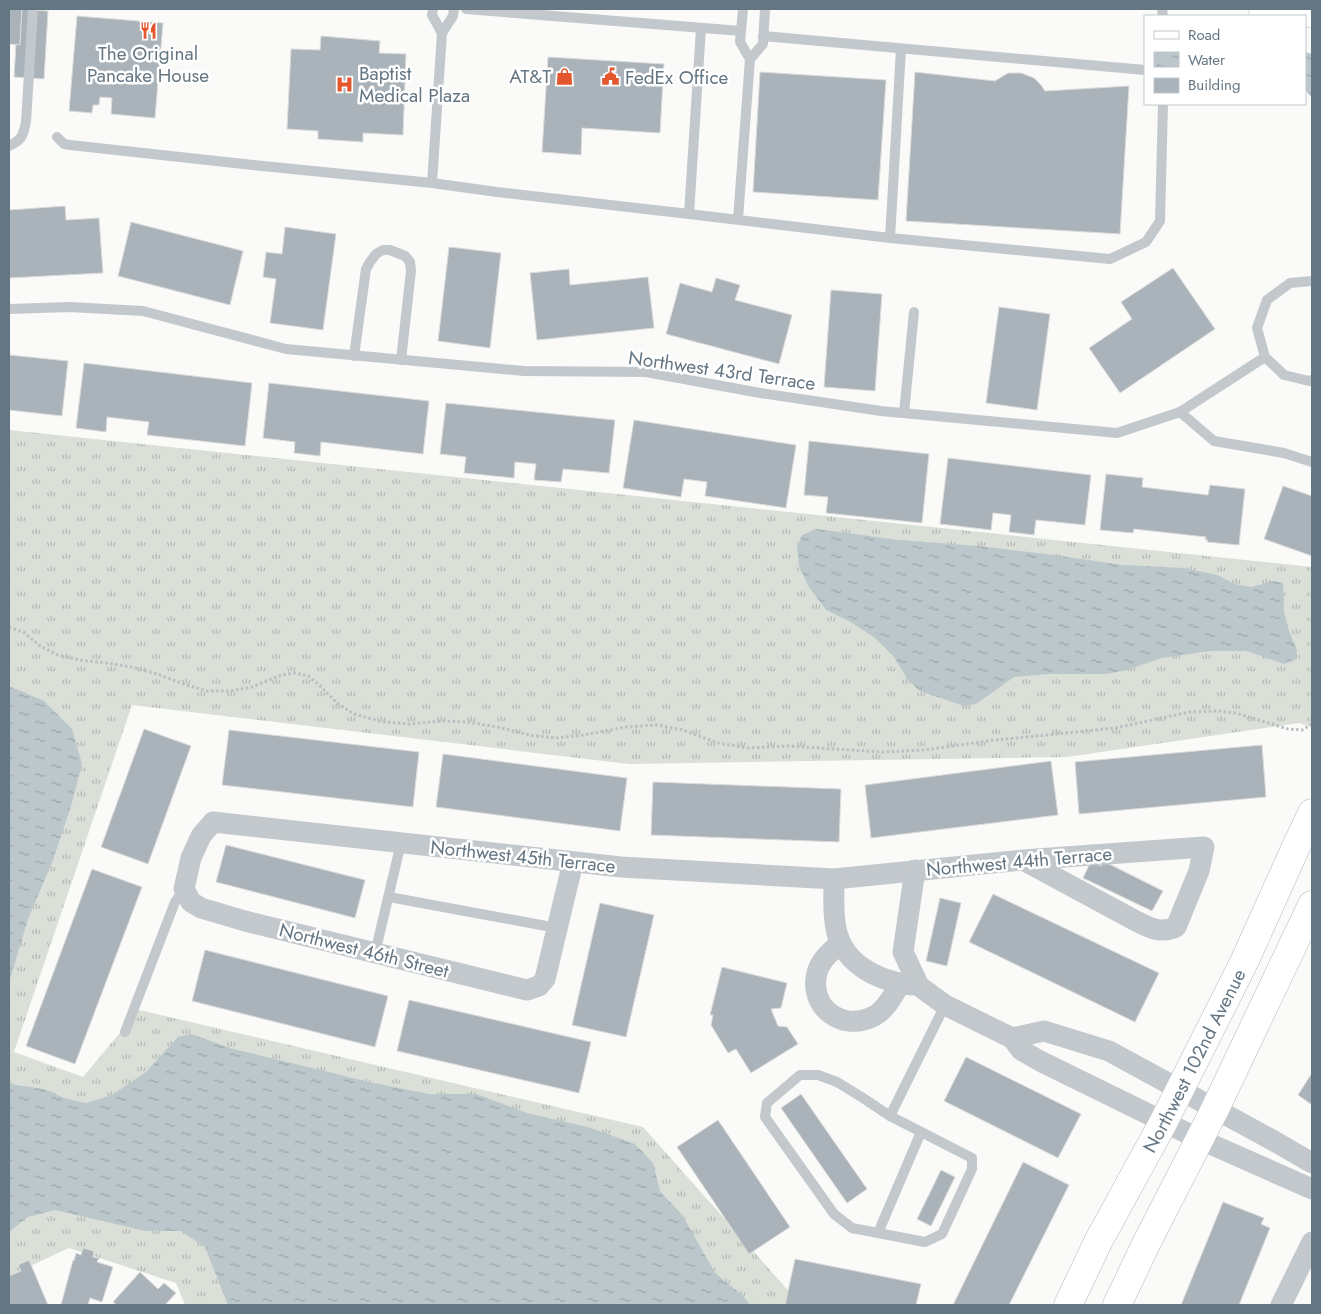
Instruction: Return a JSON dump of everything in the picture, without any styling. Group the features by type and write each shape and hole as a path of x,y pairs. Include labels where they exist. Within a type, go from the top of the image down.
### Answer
{"street":[{"path":"1263,9 1312,13"},
{"name":"Northwest 102nd Avenue","path":"1068,1305 1099,1240 1180,1090 1245,960 1294,848 1312,813"},
{"name":"Northwest 45th Terrace","path":"188,896 191,858 201,836 213,822 621,867 834,879"},
{"name":"Northwest 44th Terrace","path":"834,879 1023,860 1204,847 1199,872 1176,927 1166,932 1152,929 1136,922 1023,860"},
{"path":"557,928 573,862"},
{"path":"910,985 903,952 915,870"},
{"path":"834,879 835,923 840,943 851,960 863,968 880,978 910,985 1012,1038 1021,1050 1040,1061 1199,1140 1312,1189"},
{"name":"Northwest 46th Street","path":"188,896 201,908 245,921 527,990 539,986 545,979 557,928"},
{"name":"Northwest 102nd Avenue","path":"1117,1305 1215,1109 1312,905"},
{"path":"840,943 823,959 817,971 815,985 818,998 836,1018 849,1022 863,1021 876,1016 910,985"},
{"path":"1012,1038 1044,1031 1109,1051 1312,1163"},
{"path":"1281,1305 1312,1242"}],"lane":[{"path":"9,146 20,141 26,122 33,9"},
{"path":"433,9 432,15 442,33"},
{"path":"432,183 442,33 453,16 454,9"},
{"path":"466,9 741,32"},
{"path":"738,219 750,58 740,42 743,9"},
{"path":"750,58 762,44 765,9"},
{"path":"689,214 701,28"},
{"path":"763,36 1144,70"},
{"path":"890,238 901,49"},
{"path":"57,137 64,144 70,145 432,183 890,238 1110,259 1146,242 1160,221 1163,105"},
{"path":"354,356 366,269 376,254 383,250 390,250 405,256 410,262 411,271 401,360"},
{"path":"1311,381 1284,375 1265,357 1257,328 1267,300 1290,283 1312,281"},
{"name":"Northwest 43rd Terrace","path":"9,310 69,307 143,312 286,349 524,371 646,372 760,393 881,411 1117,433 1180,412 1265,357"},
{"path":"904,413 914,312"},
{"path":"1180,412 1214,440 1284,453 1312,462"},
{"path":"375,953 401,843"},
{"path":"125,1032 175,902 188,896"},
{"path":"389,897 557,928"},
{"path":"890,1116 945,1004"},
{"path":"800,1075 818,1075 837,1082 890,1116 921,1132 972,1158 972,1169 942,1234 926,1242 852,1228 834,1214 765,1117 767,1103 800,1075"},
{"path":"878,1233 921,1132"}],"path":[{"path":"9,627 25,633 40,646 58,654 79,660 136,668 207,691 230,692 245,689 281,675 295,673 308,676 337,703 354,714 379,721 409,724 442,721 468,722 530,735 556,738 583,736 626,727 657,725 683,730 718,743 748,748 788,746 882,752 924,750 995,740 1115,728 1190,712 1218,710 1236,713 1288,729 1302,730 1312,724"}],"green space":[{"path":"9,430 1312,567 1312,727 1299,723 1067,757 629,764 132,705 14,1052 83,1077 139,1010 643,1127 801,1305 185,1305 176,1283 69,1248 9,1276"}],"water":[{"path":"1306,52 1312,54 1312,98 1306,90"},
{"path":"817,529 899,540 978,546 1122,565 1184,568 1217,575 1235,584 1251,587 1274,581 1283,583 1284,612 1297,650 1295,660 1284,664 1247,651 1209,651 1162,658 1123,671 1105,674 1049,674 1014,677 976,704 964,706 920,691 908,680 894,657 875,638 849,621 826,610 809,587 799,566 797,547 802,535"},
{"path":"9,686 44,701 72,729 82,764 71,806 53,860 28,919 9,983"},
{"path":"191,1034 233,1049 369,1082 429,1094 476,1094 530,1114 588,1127 635,1144 653,1163 660,1191 683,1216 715,1273 742,1295 750,1305 228,1305 205,1247 181,1231 146,1231 55,1210 28,1217 9,1232 9,1082 16,1085 44,1089 64,1098 86,1103 112,1095 146,1072 178,1037"}],"building":[{"path":"9,9 22,9 20,45 9,44"},
{"path":"22,9 48,11 44,79 14,77 16,44 20,45"},
{"path":"77,16 163,23 155,118 111,114 112,98 100,97 99,105 93,105 92,113 69,111"},
{"path":"321,36 380,41 379,53 406,54 403,135 363,133 363,142 318,139 318,131 287,129 291,49 320,50"},
{"path":"548,57 664,64 660,133 582,128 581,155 542,152"},
{"path":"760,72 886,80 878,200 753,192"},
{"path":"915,72 995,81 1008,73 1021,73 1034,78 1045,91 1129,86 1120,234 906,221"},
{"path":"65,206 66,220 99,218 103,273 9,278 9,210"},
{"path":"131,222 243,251 230,305 118,276"},
{"path":"285,227 336,234 323,330 270,323 276,279 263,277 266,252 282,254"},
{"path":"449,247 501,253 490,348 438,341"},
{"path":"1173,268 1215,329 1120,393 1089,348 1132,319 1121,302"},
{"path":"569,269 570,285 648,277 654,328 537,340 530,273"},
{"path":"716,278 740,285 735,300 792,315 779,364 666,334 680,283 712,292"},
{"path":"831,290 882,294 875,391 824,387"},
{"path":"999,307 1050,314 1037,410 986,403"},
{"path":"9,355 68,361 62,416 9,410"},
{"path":"84,363 252,383 245,446 147,435 149,422 107,417 106,432 76,428"},
{"path":"269,383 429,401 423,454 321,442 320,456 294,453 295,442 263,438"},
{"path":"446,403 615,420 609,473 563,469 561,482 534,480 536,464 515,462 514,478 464,473 466,457 440,454"},
{"path":"634,420 796,445 786,508 705,496 707,482 684,479 681,497 623,488"},
{"path":"809,441 929,454 922,523 826,513 828,497 804,495"},
{"path":"948,458 1091,475 1085,525 1036,520 1034,535 1009,532 1011,515 993,513 991,530 940,524"},
{"path":"1106,474 1143,478 1142,487 1208,495 1210,485 1245,489 1239,545 1207,542 1208,540 1205,540 1206,537 1134,529 1133,533 1100,530"},
{"path":"1283,486 1312,496 1312,556 1264,539"},
{"path":"144,729 191,746 148,864 101,847"},
{"path":"229,730 419,752 413,807 222,785"},
{"path":"1262,745 1266,797 1079,814 1075,762"},
{"path":"443,754 627,778 620,831 436,807"},
{"path":"1051,761 1058,815 871,838 865,785"},
{"path":"653,782 841,789 839,842 651,835"},
{"path":"226,845 365,880 355,918 216,882"},
{"path":"1091,861 1101,866 1103,861 1163,891 1152,911 1083,878"},
{"path":"92,869 142,887 75,1064 26,1046"},
{"path":"993,894 1159,973 1135,1022 969,942"},
{"path":"940,898 961,903 947,966 926,961"},
{"path":"600,903 654,915 626,1037 572,1025"},
{"path":"205,950 388,996 375,1047 192,1001"},
{"path":"722,967 787,983 781,1008 771,1009 778,1026 787,1027 798,1044 751,1073 736,1049 728,1053 711,1025 713,1015 710,1015"},
{"path":"409,1000 591,1042 579,1093 397,1051"},
{"path":"966,1057 1081,1114 1058,1158 944,1101"},
{"path":"1312,1073 1312,1105 1298,1095"},
{"path":"801,1094 867,1189 847,1203 781,1108"},
{"path":"718,1120 790,1227 749,1254 677,1147"},
{"path":"1023,1162 1069,1185 1009,1305 953,1305"},
{"path":"941,1170 955,1177 931,1226 917,1219"},
{"path":"1223,1202 1264,1218 1261,1224 1270,1228 1239,1305 1181,1305"},
{"path":"83,1248 94,1251 93,1257 99,1258 97,1262 113,1267 102,1302 90,1298 88,1305 61,1305 73,1260 76,1253 81,1255"},
{"path":"795,1259 921,1284 916,1305 785,1305"},
{"path":"29,1260 48,1305 9,1305 9,1276 21,1271 18,1265"},
{"path":"140,1272 158,1289 164,1283 176,1293 165,1305 117,1305 113,1302"}],"place":[{"name":"The Original Pancake House","path":"148,30"},
{"name":"AT&T","path":"565,76"},
{"name":"FedEx Office","path":"611,77"},
{"name":"Baptist Medical Plaza","path":"345,84"}]}
